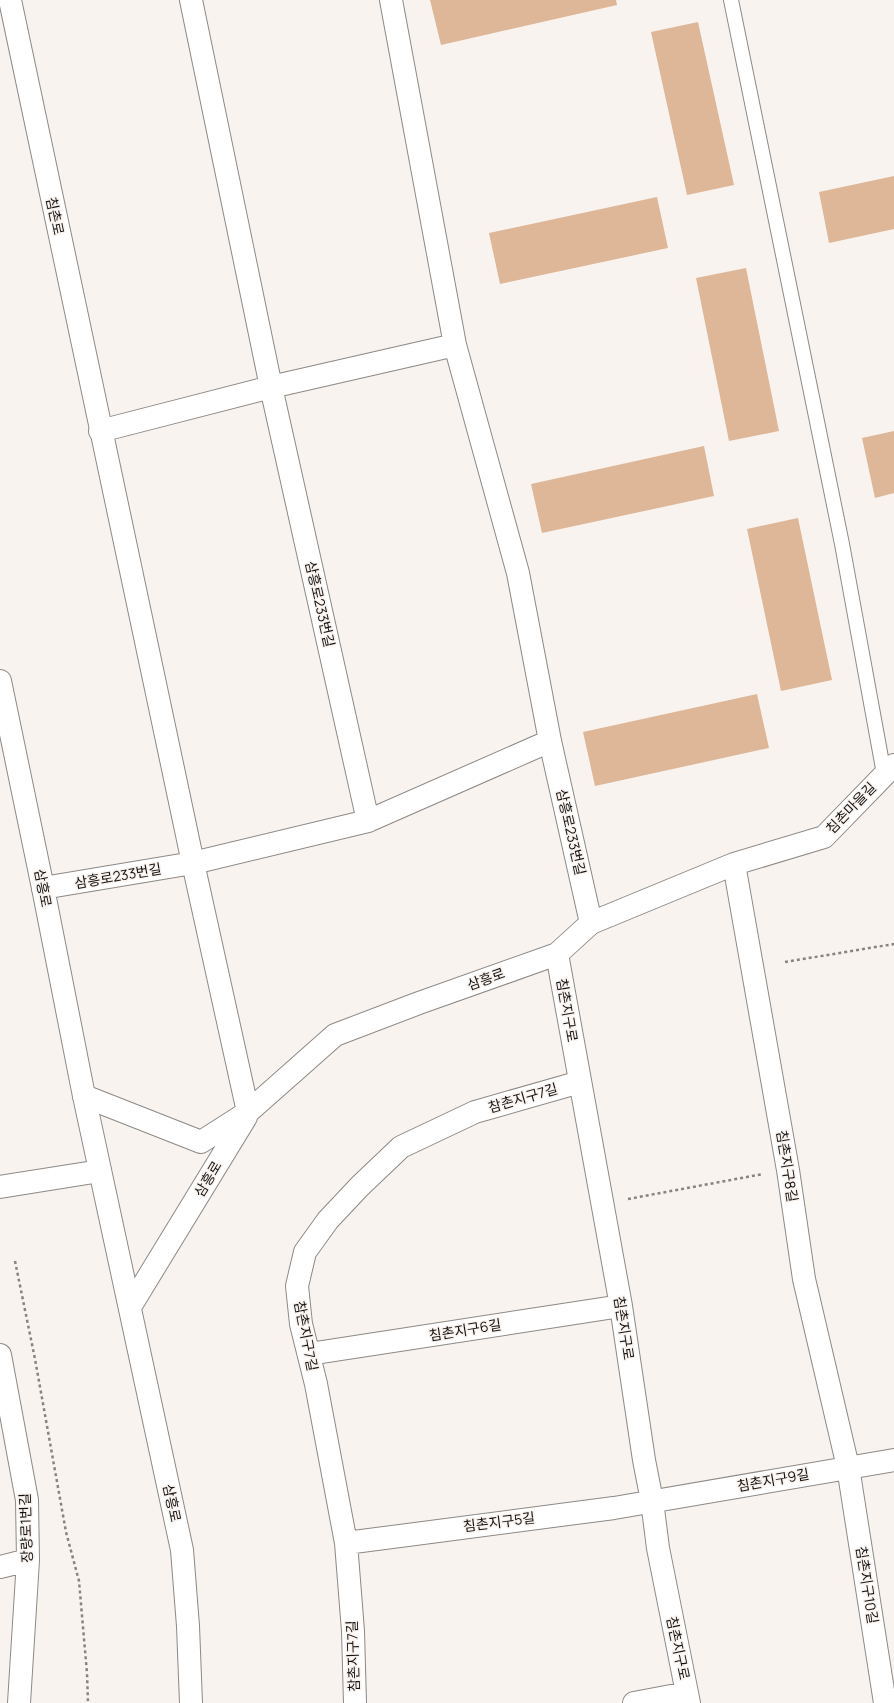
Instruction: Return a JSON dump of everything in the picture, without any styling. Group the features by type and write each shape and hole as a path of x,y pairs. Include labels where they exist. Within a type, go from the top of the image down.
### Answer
{"street":[{"name":"침촌로","path":"10,0 100,431"},
{"path":"191,0 271,387"},
{"name":"삼흥로233번길","path":"391,0 455,345 518,573 550,741 591,923"},
{"path":"248,1112 100,431 271,387 455,345"},
{"name":"삼흥로233번길","path":"271,387 368,821"},
{"name":"삼흥로","path":"0,681 5,727 44,888 84,1096 182,1550 188,1626 191,1703"},
{"name":"삼흥로233번길","path":"44,888 193,863 368,821 550,741"},
{"name":"침촌마을길","path":"734,864 824,837 889,769"},
{"name":"삼흥로","path":"84,1096 201,1142 248,1112 335,1035 419,1003 557,954 591,923 734,864"},
{"name":"침촌지구8길","path":"734,864 788,1170 804,1279 848,1467"},
{"name":"침촌지구로","path":"557,954 621,1306 658,1548 688,1698"},
{"name":"참촌지구7길","path":"355,1703 353,1630 346,1543 309,1354 301,1324 297,1286 305,1252 328,1220 360,1186 401,1147 475,1112 580,1082"},
{"name":"삼흥로","path":"130,1307 248,1112"},
{"path":"0,1187 100,1171"},
{"name":"침촌지구6길","path":"309,1354 621,1306"},
{"name":"장량로1번길","path":"0,1355 4,1405 27,1500 28,1560 19,1703"},
{"name":"침촌지구9길","path":"652,1501 894,1460"},
{"name":"침촌지구10길","path":"848,1467 885,1703"},
{"name":"침촌지구5길","path":"346,1543 614,1508 652,1501"},
{"path":"0,1567 28,1560"},
{"path":"634,1703 688,1698"}],"lane":[{"path":"731,0 889,769"}],"path":[{"path":"786,962 894,944"},
{"path":"628,1199 770,1172"},
{"path":"15,1261 35,1359 66,1532 79,1581 87,1673 88,1703"}],"building":[{"path":"430,0 616,0 617,5 441,45"},
{"path":"698,22 734,185 687,195 651,32"},
{"path":"894,176 894,229 829,243 819,192"},
{"path":"657,197 668,248 500,284 489,233"},
{"path":"746,268 779,431 729,441 696,278"},
{"path":"894,431 894,493 875,498 862,438"},
{"path":"704,446 714,496 542,533 531,484"},
{"path":"798,518 832,680 781,691 747,529"},
{"path":"757,694 769,748 595,786 583,732"}]}
